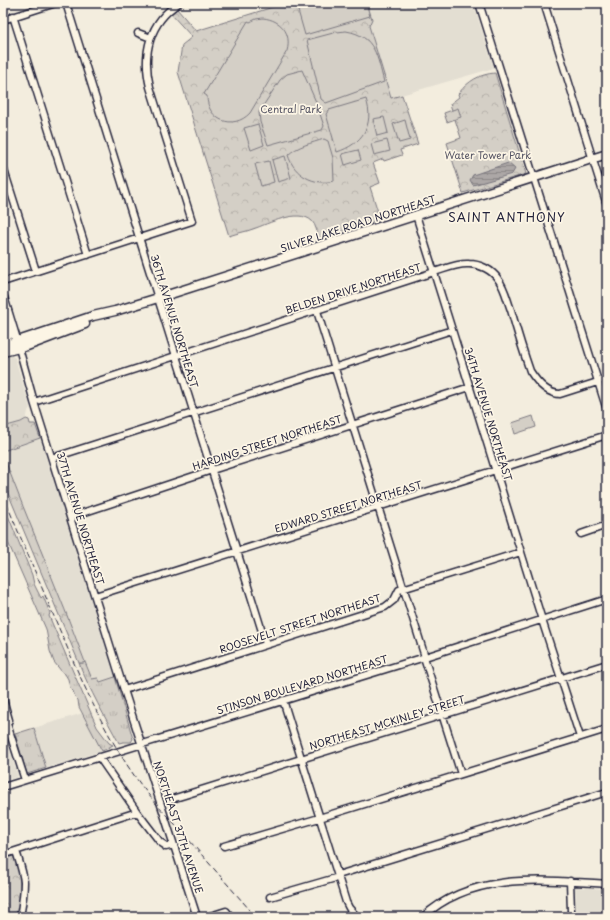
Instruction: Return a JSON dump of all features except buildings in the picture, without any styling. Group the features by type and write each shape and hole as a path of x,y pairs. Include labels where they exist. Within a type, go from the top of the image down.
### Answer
{"main road":[{"name":"SILVER LAKE ROAD NORTHEAST","path":"3,346 18,344 93,316 158,298 534,176 607,154"},
{"name":"37TH AVENUE NORTHEAST","path":"3,297 18,344"},
{"path":"3,342 7,337 11,322"},
{"path":"3,352 18,344"}],"street":[{"path":"3,20 56,3"},
{"name":"36TH AVENUE NORTHEAST","path":"66,3 266,644"},
{"path":"168,3 172,9"},
{"path":"3,282 192,221 148,76 146,64 147,52 151,38 161,20 179,3"},
{"path":"479,3 607,410"},
{"path":"544,3 607,205"},
{"path":"13,16 88,255"},
{"path":"138,33 151,38"},
{"path":"3,167 36,271"},
{"name":"34TH AVENUE NORTHEAST","path":"416,215 580,737"},
{"name":"BELDEN DRIVE NORTHEAST","path":"34,402 462,264 478,265 486,268 498,278 505,292 530,371 534,378 550,392 560,394 607,380"},
{"path":"317,311 461,774"},
{"path":"52,458 452,330"},
{"name":"37TH AVENUE NORTHEAST","path":"18,344 34,402 142,744"},
{"name":"HARDING STREET NORTHEAST","path":"70,517 470,388"},
{"name":"EDWARD STREET NORTHEAST","path":"95,596 607,435"},
{"path":"581,534 607,525"},
{"path":"404,588 521,552"},
{"name":"ROOSEVELT STREET NORTHEAST","path":"124,690 385,607 394,600 399,590 404,588"},
{"name":"STINSON BOULEVARD NORTHEAST","path":"3,787 425,657 607,599"},
{"name":"NORTHEAST MCKINLEY STREET","path":"172,799 607,664"},
{"path":"3,699 9,720 5,722 25,780"},
{"path":"283,700 346,902 357,917"},
{"path":"224,846 320,818 607,729"},
{"name":"NORTHEAST 37TH AVENUE","path":"142,744 197,917"},
{"path":"99,757 160,842 166,847 174,845"},
{"path":"270,897 607,792"},
{"path":"3,855 137,812"},
{"path":"16,851 24,882 20,917"},
{"path":"423,917 450,897 482,886 514,881 553,880 607,884"},
{"path":"570,881 572,917"},
{"path":"207,917 226,911 231,917"}],"shaded area":[{"path":"367,3 473,3 494,68 391,98 369,26 372,19"},
{"path":"508,163 515,169 512,174 473,185 470,180 473,175"},
{"path":"10,355 15,358 30,408 23,421 3,427 3,357"},
{"path":"40,438 115,677 100,682 98,678 92,680 70,622 21,504 3,455 3,451"},
{"path":"83,713 102,751 46,768 34,728"},
{"path":"6,737 18,777 3,781 3,738"},
{"path":"575,887 607,889 607,917 577,917"}],"green space":[{"name":"Central Park","path":"286,3 367,3 372,19 369,26 391,98 402,95 418,144 400,150 402,155 373,163 380,183 370,187 380,218 379,220 319,238 312,221 306,217 291,216 229,236 178,72 182,45 192,37 171,14 177,9 196,31"},
{"path":"309,3 366,3 370,16 305,35 297,7"},
{"path":"263,18 275,21 284,28 288,39 287,51 250,113 236,121 229,122 222,120 216,117 211,111 207,96 204,94 248,21 250,22"},
{"path":"346,31 364,38 374,49 384,82 326,103 321,99 307,40"},
{"path":"302,70 316,102 324,126 322,130 268,145 260,122 259,112 280,80 287,74"},
{"name":"Water Tower Park","path":"495,73 526,174 463,193 447,143 461,138 450,104 459,97 458,94 470,82 484,75"},
{"path":"366,99 369,117 364,132 360,139 337,152 326,114 329,110"},
{"path":"458,108 461,117 447,122 444,113"},
{"path":"384,117 388,133 377,136 373,119"},
{"path":"405,120 410,140 399,143 393,124"},
{"path":"258,124 264,145 251,150 244,128"},
{"path":"324,139 328,141 333,158 334,181 319,182 300,173 291,162 288,155 300,147"},
{"path":"387,140 390,151 374,155 371,144"},
{"path":"358,150 361,160 345,165 342,154"},
{"path":"285,156 291,178 278,182 272,160"},
{"path":"269,161 274,182 261,186 255,164"},
{"path":"533,416 536,427 515,434 512,423"},
{"path":"26,419 29,420 30,424 35,424 40,438 3,451 3,427"},
{"path":"3,455 85,662 83,663 79,663 3,481"},
{"path":"3,503 32,575 34,584 41,598 43,596 50,613 49,616 97,727 109,743 113,745 103,751 79,707 78,700 70,688 68,679 54,662 50,651 46,629 3,531"},
{"path":"85,662 92,679 98,678 100,682 115,677 133,739 131,742 119,743 83,673 79,663"},
{"path":"34,728 46,768 27,774 15,734"},
{"path":"13,855 17,862 20,880 17,917 3,917 3,858"}],"railway":[{"path":"3,495 81,679 93,705 121,755 154,802 256,917"}],"district":[{"name":"SAINT ANTHONY","path":"507,217"}]}
